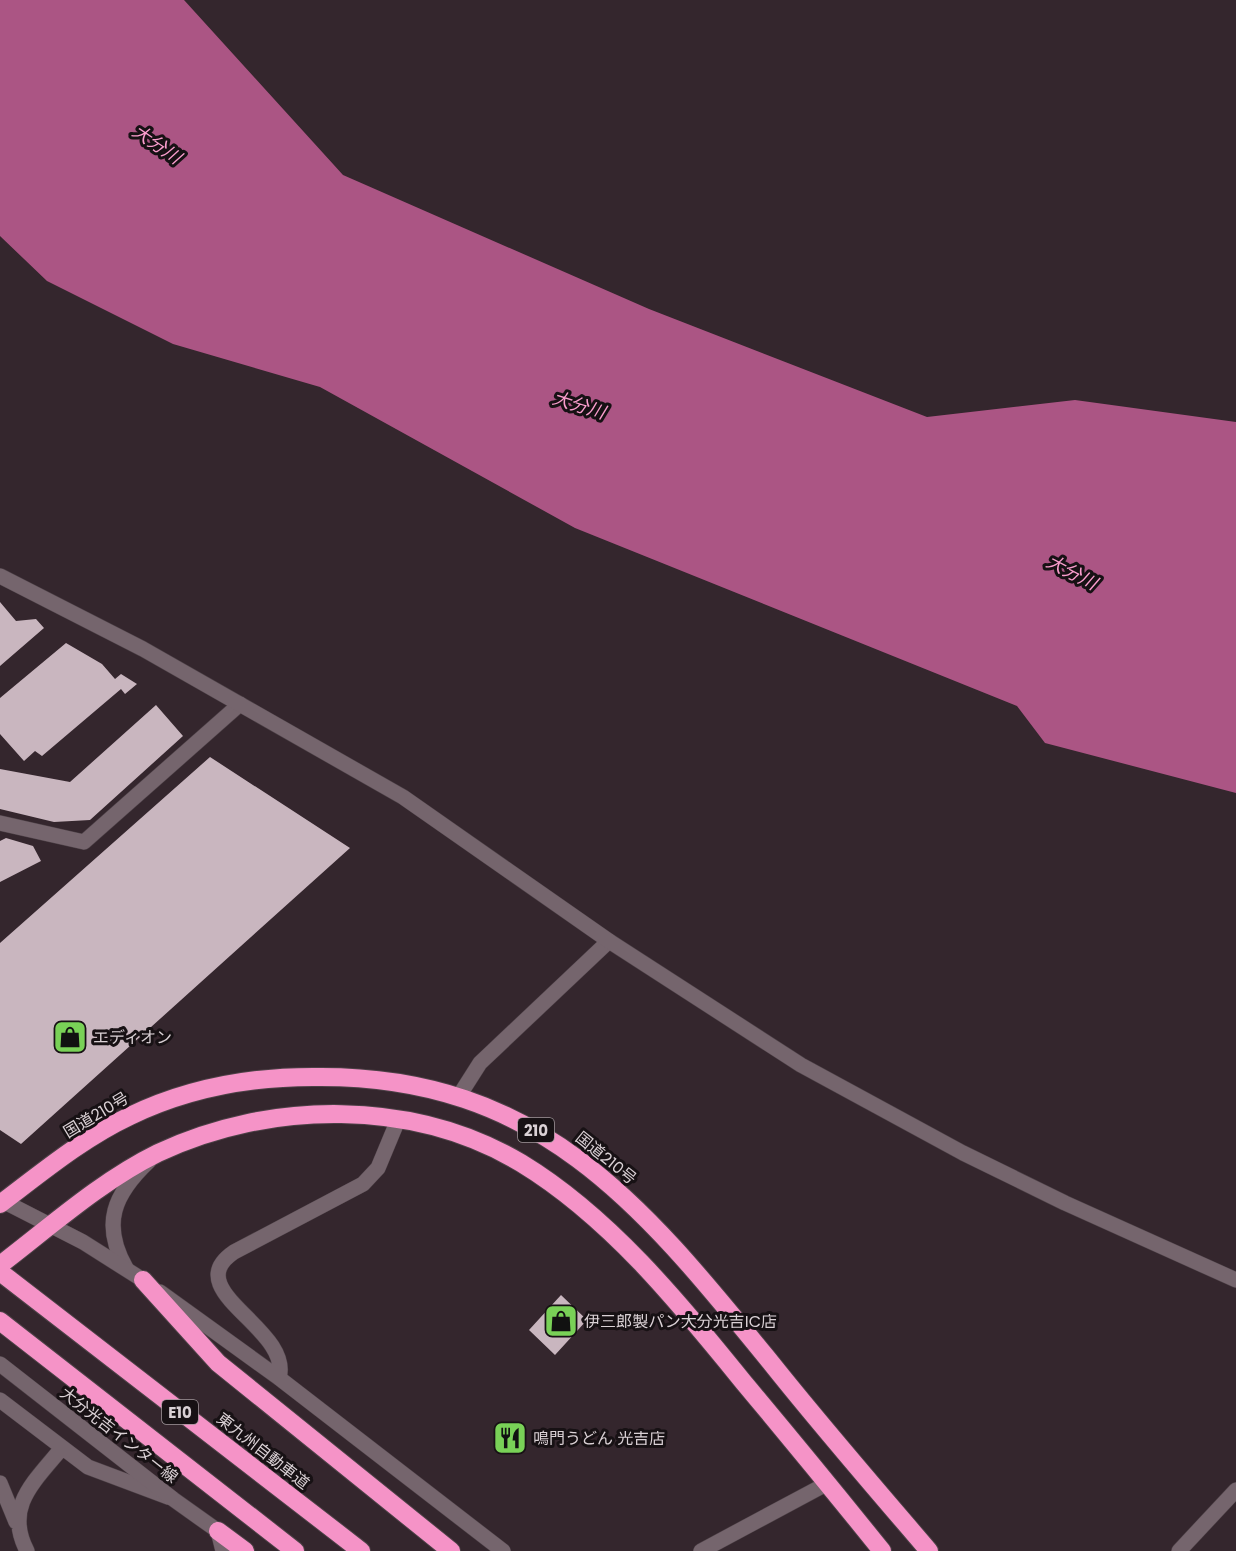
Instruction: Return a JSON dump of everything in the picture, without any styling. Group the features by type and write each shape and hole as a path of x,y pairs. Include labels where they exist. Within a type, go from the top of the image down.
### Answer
{"highway":[{"name":"国道210号","path":"1,1202 96,1135 127,1117 166,1101 213,1087 273,1078 342,1077 378,1080 459,1096 524,1123 552,1140 582,1161 633,1206 692,1269 929,1551"},
{"name":"210","path":"0,1265 119,1176 158,1153 194,1139 274,1117 318,1114 398,1120 478,1142 544,1178 590,1215 674,1300 882,1551"},
{"name":"東九州自動車道","path":"0,1272 361,1551"},
{"path":"143,1280 218,1363 451,1551"},
{"name":"E10","path":"0,1321 295,1551"},
{"path":"218,1531 245,1551"}],"street":[{"path":"0,576 143,649 403,797 609,941 801,1065 963,1153 1065,1203 1236,1280"},
{"path":"0,823 84,842 240,704"},
{"path":"459,1096 480,1063 609,941"},
{"path":"279,1378 282,1370 278,1353 267,1337 221,1288 217,1269 222,1260 234,1252 363,1184 378,1168 398,1120"},
{"path":"126,1268 116,1250 112,1229 114,1210 123,1192 158,1153"},
{"path":"1,1202 51,1225 126,1268 279,1378 503,1551"},
{"name":"大分光吉インター線","path":"0,1365 173,1499 218,1531"},
{"path":"0,1400 61,1449 88,1467 173,1499"},
{"path":"16,1522 22,1499 61,1449"},
{"path":"0,1483 27,1551"},
{"path":"701,1551 828,1484"},
{"path":"1179,1551 1236,1490"},
{"path":"218,1531 223,1551"}],"water":[{"name":"大分川","path":"0,0 184,0 343,175 649,309 927,417 1075,400 1236,422 1236,793 1045,743 1017,706 575,528 320,387 173,344 47,281 0,236"}],"building":[{"path":"0,602 16,621 36,619 44,628 0,666"},
{"path":"66,643 102,664 115,679 121,674 137,684 125,694 121,689 42,756 35,751 24,761 0,734 0,698"},
{"path":"156,705 183,736 90,820 54,822 0,809 0,769 70,782"},
{"name":"エディオン","path":"210,757 350,848 21,1144 0,1130 0,943"},
{"path":"6,838 33,846 41,861 0,882 0,841"},
{"path":"561,1295 587,1320 555,1355 529,1330"}],"place":[{"name":"エディオン","path":"70,1037"},
{"name":"伊三郎製パン大分光吉IC店","path":"561,1321"},
{"name":"鳴門うどん 光吉店","path":"510,1438"}]}
